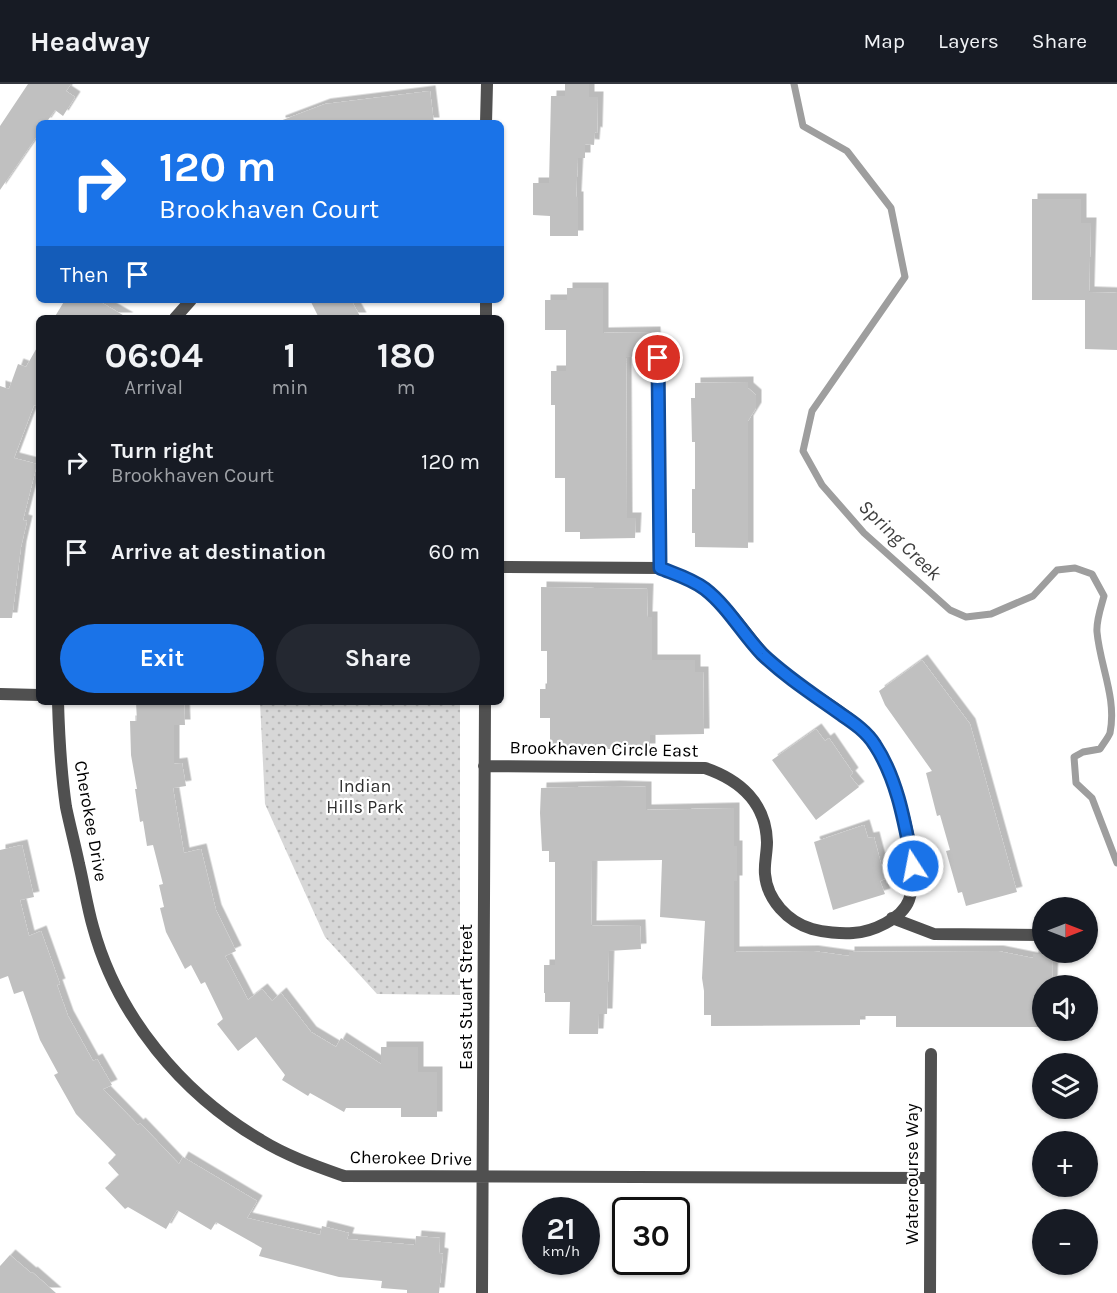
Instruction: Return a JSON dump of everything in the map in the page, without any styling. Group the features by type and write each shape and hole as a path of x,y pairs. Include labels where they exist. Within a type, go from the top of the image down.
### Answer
{"street":[{"path":"486,84 486,120"},
{"path":"178,315 188,303"},
{"path":"658,358 660,568"},
{"path":"504,567 660,568 681,575 703,588 720,602 760,652 781,672 860,728 874,742 894,784 904,818 913,866 913,885 909,901 892,918 934,934 1032,935"},
{"path":"0,694 36,694"},
{"name":"Cherokee Drive","path":"58,705 66,806 93,928 109,970 126,1005 151,1042 184,1082 218,1112 261,1140 301,1161 344,1176 930,1178"},
{"name":"East Stuart Street","path":"482,1293 485,705"},
{"name":"Brookhaven Circle East","path":"484,766 694,767 725,775 748,794 764,820 767,841 765,875 771,895 783,912 793,921 812,929 852,933 873,929 892,918"},
{"name":"Watercourse Way","path":"930,1293 931,1054"}],"green space":[{"name":"Indian Hills Park","path":"260,705 460,705 460,995 377,994 325,937 265,804"}],"building":[{"path":"28,84 71,84 66,91 75,97 63,116 55,110 48,120 36,120 36,137 0,190 0,126"},
{"path":"565,84 589,84 589,97 598,97 597,133 595,132 594,145 585,144 585,158 578,158 576,197 578,197 578,236 550,236 550,216 533,215 533,183 549,183 551,96 565,96"},
{"path":"430,91 434,120 283,120 325,104"},
{"path":"1032,199 1081,199 1081,223 1091,223 1089,292 1117,293 1117,350 1085,349 1085,300 1032,300"},
{"path":"567,288 603,288 603,333 655,332 656,350 650,356 626,357 627,518 636,518 635,538 580,539 580,532 565,532 565,478 555,478 555,405 551,405 551,371 566,371 566,330 545,330 545,300 567,300"},
{"path":"63,303 102,303 123,315 56,315"},
{"path":"312,303 353,303 359,315 318,315"},
{"path":"36,349 36,406 34,405 14,458 36,464 36,468 23,520 27,521 21,547 12,618 0,618 0,386 9,389 18,364 26,367"},
{"path":"748,382 748,388 756,395 756,408 748,421 748,548 695,547 695,533 692,533 692,489 695,489 695,442 692,442 691,398 695,398 695,383"},
{"path":"541,587 648,589 647,617 652,617 652,660 695,660 695,672 703,672 704,734 650,735 650,749 550,746 550,718 540,718 540,689 547,689 547,651 541,651"},
{"path":"922,660 970,724 1017,892 966,906 962,892 958,893 946,851 950,850 940,815 937,816 926,773 932,771 885,705 879,691"},
{"path":"136,705 184,705 185,725 174,725 174,764 182,763 186,786 173,788 184,853 201,849 216,910 236,951 225,956 248,1000 262,989 272,1001 281,993 311,1032 336,1047 341,1038 381,1064 381,1047 418,1047 418,1072 437,1072 437,1117 401,1117 401,1108 346,1108 344,1112 310,1093 308,1096 282,1080 285,1075 256,1037 238,1051 217,1024 223,1019 205,982 201,984 191,965 185,969 166,932 160,908 164,907 159,885 163,884 153,845 147,846 143,821 140,822 135,789 137,789 131,755 130,721 137,721"},
{"path":"816,729 825,741 829,738 853,773 850,776 859,787 816,820 772,760"},
{"path":"646,787 646,810 734,808 737,881 734,881 734,952 813,951 849,956 849,952 998,951 1032,958 1032,963 1053,963 1052,975 1032,975 1032,1027 896,1027 896,1016 860,1016 860,1025 711,1026 711,1015 704,1015 702,978 705,921 660,917 662,860 592,861 591,926 640,925 641,949 609,951 607,1014 599,1014 598,1034 569,1034 570,1002 545,1002 544,965 555,965 555,862 549,862 549,851 542,851 541,788"},
{"path":"864,825 868,838 874,837 885,879 880,881 885,894 833,910 814,842"},
{"path":"22,845 34,897 20,900 29,936 41,931 60,984 57,985 68,1016 93,1061 97,1059 112,1085 103,1089 179,1164 183,1157 257,1201 247,1218 320,1235 322,1226 349,1233 347,1239 415,1245 416,1236 440,1238 439,1253 443,1254 439,1293 407,1293 407,1290 381,1288 382,1281 339,1277 259,1256 262,1248 216,1222 211,1230 177,1210 166,1229 128,1207 125,1209 105,1188 119,1175 108,1163 116,1155 76,1114 54,1075 58,1073 40,1040 23,991 14,994 8,976 0,979 0,850"},
{"path":"10,1255 56,1293 0,1293 0,1266"}],"waterway":[{"name":"Spring Creek","path":"794,84 803,126 847,151 891,208 905,277 812,411 803,451 822,485 864,533 950,610 966,617 991,614 1033,596 1057,570 1075,568 1092,574 1104,596 1097,632 1110,695 1112,720 1110,733 1100,749 1083,752 1074,757 1076,783 1092,798 1117,863"}],"route":[{"path":"658,358 660,568 681,575 703,588 720,602 760,652 781,672 860,728 874,742 894,784 904,818 913,866"}]}
